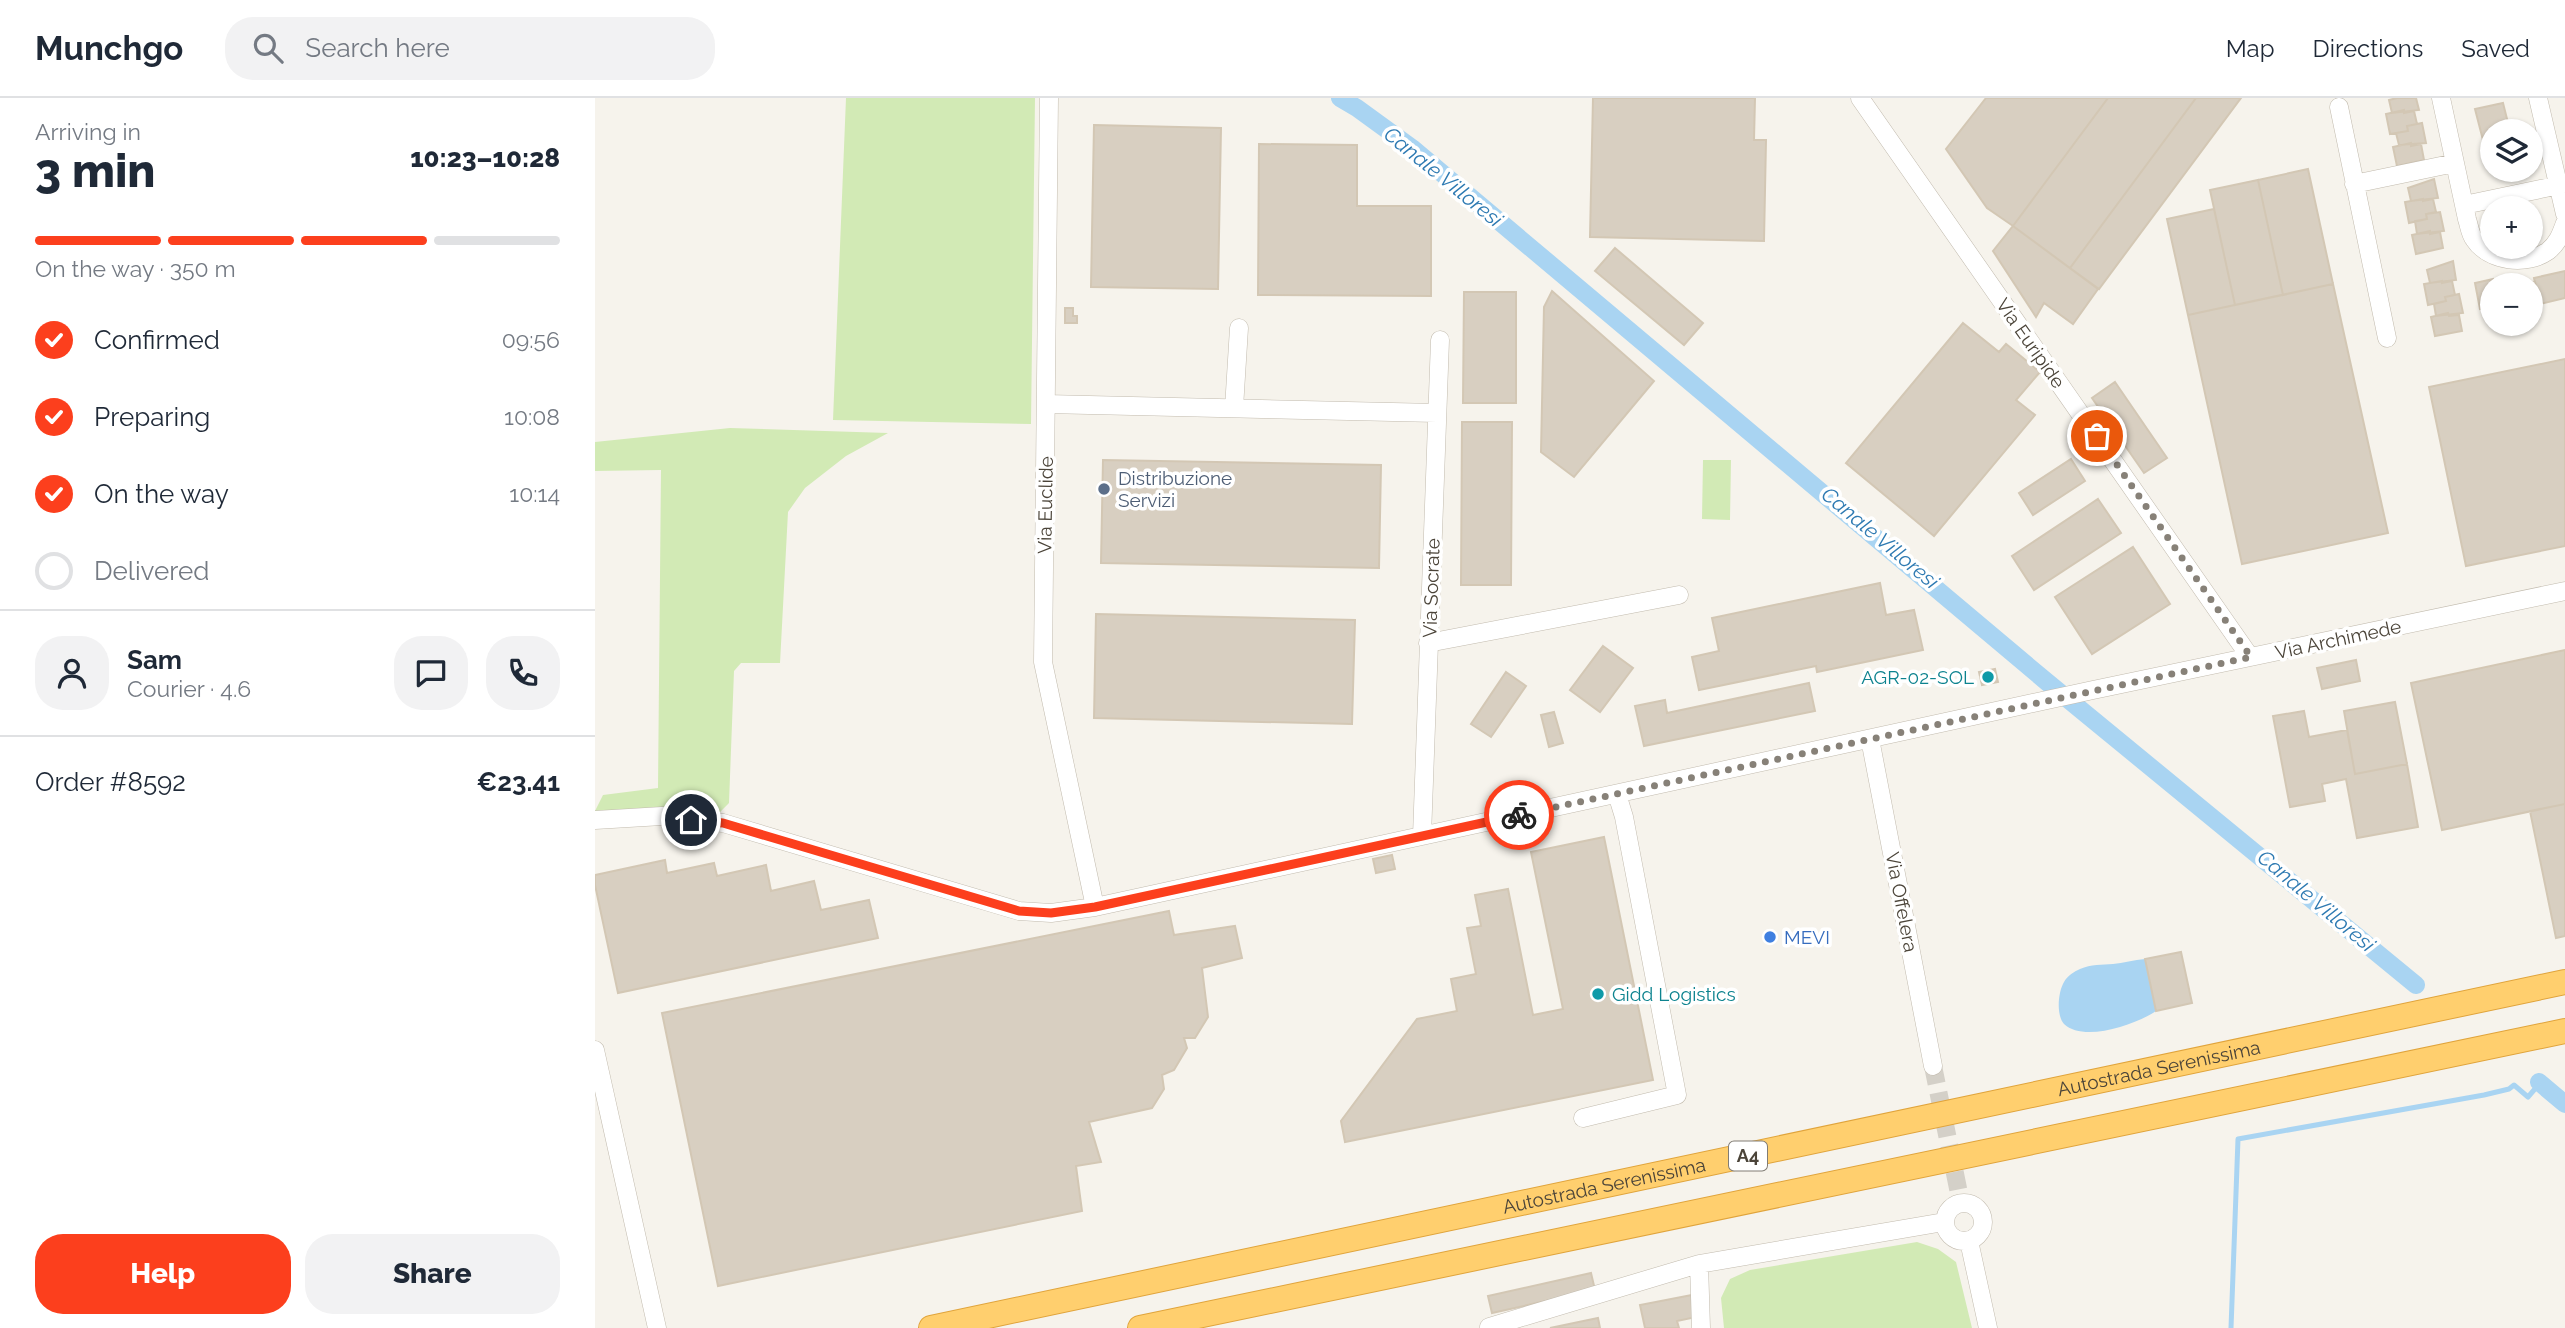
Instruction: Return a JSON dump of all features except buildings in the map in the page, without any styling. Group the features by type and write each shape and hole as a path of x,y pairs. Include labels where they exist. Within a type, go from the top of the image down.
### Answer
{"highway":[{"name":"Autostrada Serenissima","path":"931,1328 2565,982"},
{"name":"A4","path":"1140,1328 2565,1031"}],"street":[{"name":"Via Euclide","path":"1049,98 1044,662 1095,907"},
{"name":"Via Euripide","path":"1860,98 2251,657"},
{"path":"2441,98 2473,238 2485,251 2501,258 2518,260 2548,251 2559,240 2565,223"},
{"path":"2537,98 2565,214"},
{"path":"2339,107 2387,338"},
{"path":"2354,184 2455,163"},
{"path":"2464,205 2560,185"},
{"path":"1234,408 1239,328"},
{"name":"Via Socrate","path":"1422,836 1440,340"},
{"path":"1046,404 1437,413"},
{"name":"Via Archimede","path":"595,820 661,816 723,823 1019,911 1051,913 1095,907 2093,690 2565,591"},
{"path":"1429,643 1679,595"},
{"name":"Via Offelera","path":"1870,739 1933,1066"},
{"path":"1583,1118 1677,1095 1624,817 1617,794"},
{"path":"595,1050 657,1328"},
{"path":"1956,1205 1973,1205 1982,1215 1979,1234 1969,1241 1963,1242 1952,1237 1944,1222 1948,1212 1956,1205"},
{"path":"1489,1326 1699,1264 1944,1222"},
{"path":"1969,1241 1988,1328"},
{"path":"1699,1264 1702,1328"}],"green space":[{"path":"846,98 1035,98 1031,424 833,420"},
{"path":"730,428 888,433 846,456 805,488 788,512 780,663 741,663 734,671 729,803 720,812 595,811 603,795 658,788 661,470 595,471 595,442"},
{"path":"1703,460 1731,460 1730,520 1702,519"},
{"path":"1917,1242 1938,1249 1956,1262 1972,1328 1724,1328 1721,1298 1730,1279 1750,1270"}],"water":[{"path":"2145,959 2156,1011 2124,1026 2097,1032 2084,1032 2064,1024 2060,1015 2059,997 2064,982 2071,974 2088,966"}],"waterway":[{"name":"Canale Villoresi","path":"1340,98 1412,148 2047,682 2416,985"},
{"name":"Canale Villoresi","path":"2539,1082 2565,1104"},
{"path":"2231,1328 2238,1139 2484,1095 2509,1089 2514,1085 2528,1097 2540,1083"}],"tunnel":[{"path":"1933,1066 1961,1203"}],"way so far":[{"path":"1519,815 2251,657 2097,436"}],"place":[{"name":"Distribuzione Servizi","path":"1104,489"},
{"name":"AGR-02-SOL","path":"1988,677"},
{"name":"MEVI","path":"1770,937"},
{"name":"Gidd Logistics","path":"1598,994"}],"route":[{"path":"691,820 723,823 1019,911 1051,913 1095,907 1519,815"}]}
